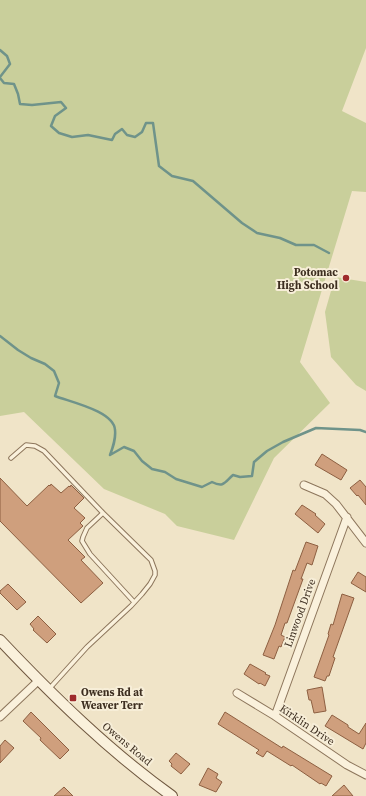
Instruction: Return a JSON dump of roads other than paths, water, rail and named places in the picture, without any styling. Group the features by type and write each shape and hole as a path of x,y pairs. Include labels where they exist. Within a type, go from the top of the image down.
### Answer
{"street":[{"path":"304,485 329,497 343,510 366,543"},
{"name":"Linwood Drive","path":"275,716 347,517"},
{"name":"Owens Road","path":"0,640 38,681 103,740 172,796"},
{"path":"0,717 38,681"},
{"name":"Kirklin Drive","path":"237,693 275,716 348,765 366,775"}],"lane":[{"path":"11,458 26,445 35,446 44,451 103,513 147,555 153,563 155,575 150,584 134,602 86,647 48,690"},
{"path":"103,513 87,528 82,540 90,554 134,602"}],"waterway":[{"path":"0,50 7,56 10,64 0,77"},
{"path":"0,78 4,83 14,84 20,104 32,105 61,102 66,108 55,116 51,126 59,133 72,137 88,135 112,140 115,134 122,129 127,135 135,137 142,132 146,123 153,123 159,166 172,176 193,181 242,223 257,233 280,238 296,245 314,245 329,253"},
{"path":"0,336 18,350 45,364 54,371 59,383 55,396 100,412 113,423 115,437 110,455 124,447 134,451 142,461 152,469 165,472 176,479 202,487 212,482 222,484 233,475 240,477 252,476 254,462 267,451 283,442 316,428 360,430 366,432"}],"place":[{"name":"Potomac High School","path":"346,278"},
{"name":"Owens Rd at Weaver Terr","path":"73,698"}]}
